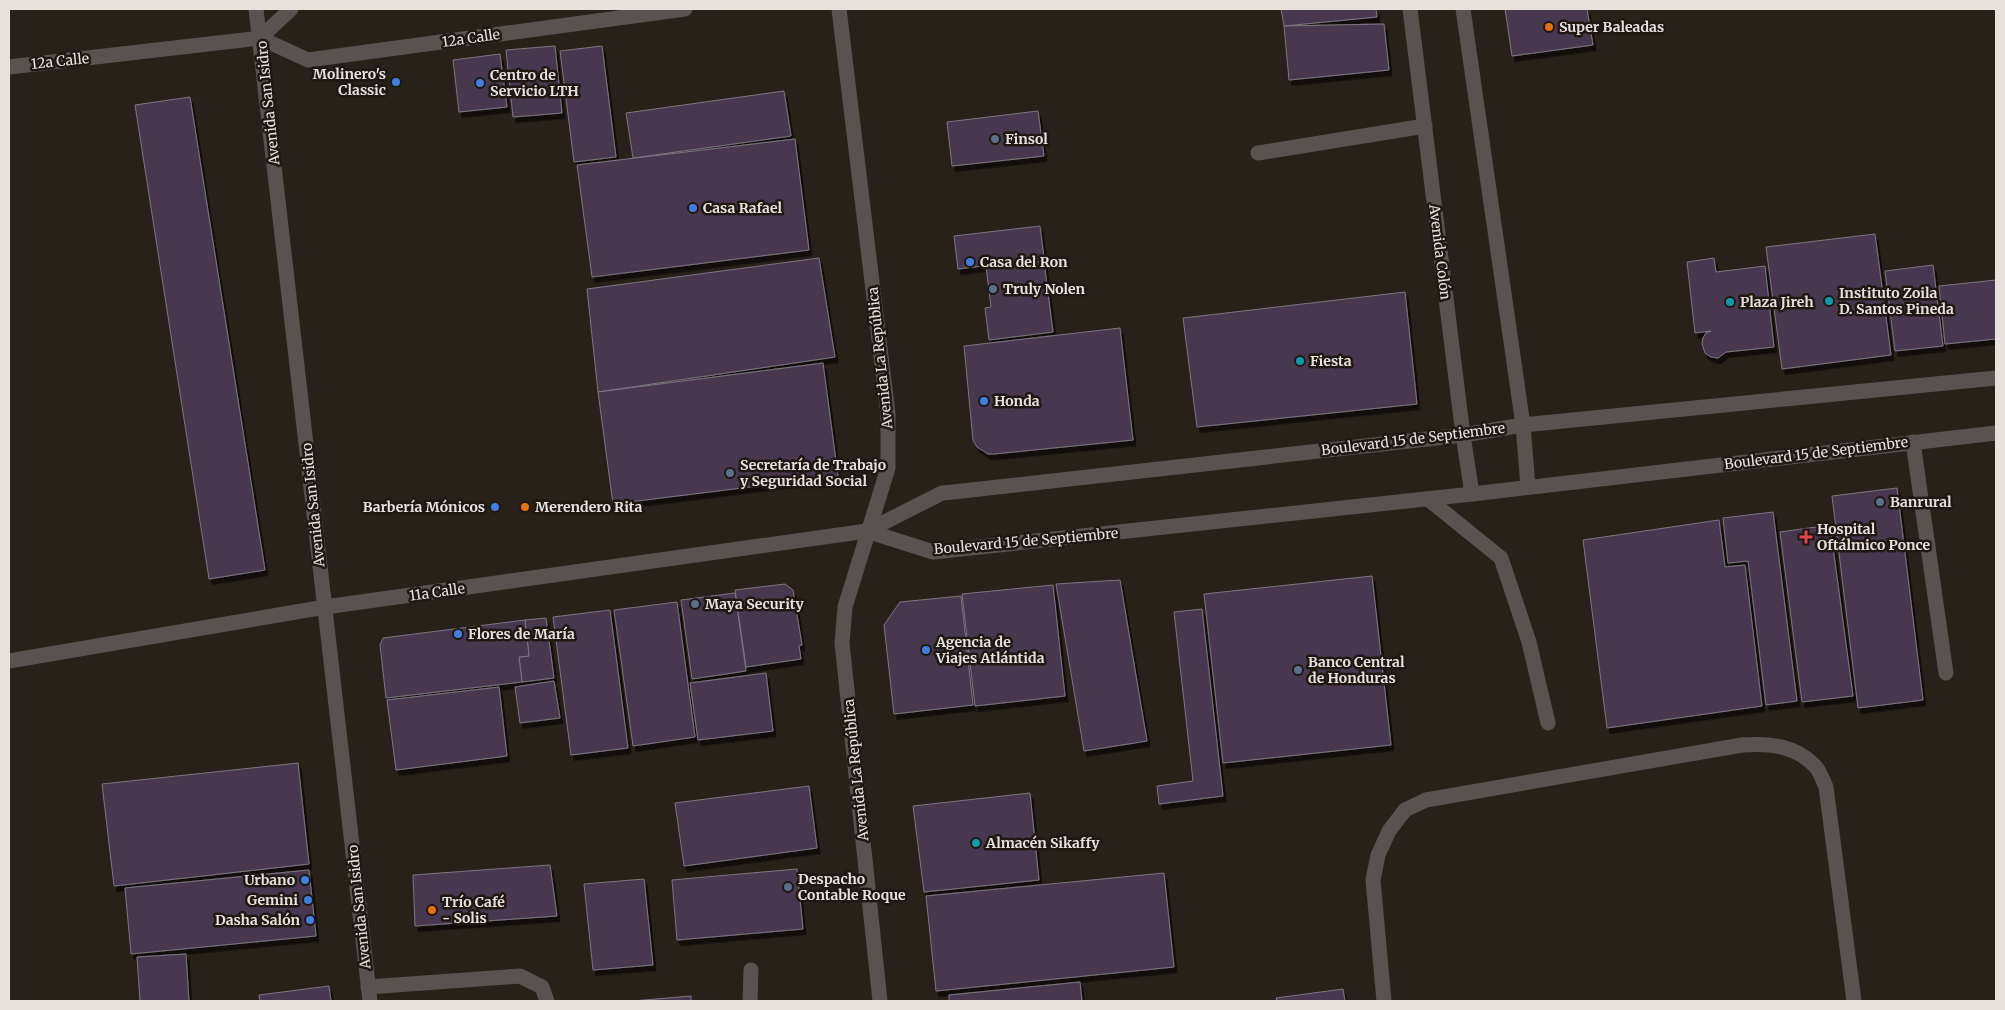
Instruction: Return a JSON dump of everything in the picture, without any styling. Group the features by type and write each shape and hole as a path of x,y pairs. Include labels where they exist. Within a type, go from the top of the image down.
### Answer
{"street":[{"name":"Avenida San Isidro","path":"256,9 369,994"},
{"path":"260,38 291,9"},
{"name":"12a Calle","path":"9,66 260,38 308,60 685,9"},
{"name":"Avenida La República","path":"839,9 888,414 888,468 845,606 842,642 880,1001"},
{"name":"Avenida Colón","path":"1410,9 1472,494"},
{"path":"1463,9 1523,426 1528,487"},
{"path":"1258,153 1425,126"},
{"name":"Boulevard 15 de Septiembre","path":"867,532 942,493 1463,435 1523,426 1996,378"},
{"name":"Boulevard 15 de Septiembre","path":"867,532 933,552 1428,499 1996,433"},
{"path":"1913,442 1946,673"},
{"path":"1428,499 1502,558 1529,642 1548,723"},
{"name":"11a Calle","path":"9,661 325,607 867,532"},
{"path":"1384,1001 1373,880 1378,855 1389,830 1405,810 1435,798 1742,745 1768,743 1795,751 1816,766 1826,787 1854,1001"},
{"path":"750,1001 752,970"},
{"path":"369,994 520,976 542,987 547,1001"}],"building":[{"path":"1281,9 1376,9 1377,17 1284,26"},
{"name":"Super Baleadas","path":"1505,9 1587,9 1593,45 1512,56"},
{"path":"1384,24 1389,70 1289,80 1284,26"},
{"path":"555,46 562,113 513,117 506,50"},
{"path":"602,46 616,157 574,162 560,51"},
{"name":"Centro de Servicio LTH","path":"500,54 507,107 459,112 453,60"},
{"path":"784,91 791,136 633,158 626,113"},
{"path":"190,97 265,570 209,579 135,105"},
{"name":"Finsol","path":"1038,111 1044,156 952,166 947,122"},
{"name":"Casa Rafael","path":"795,139 809,250 592,277 577,165"},
{"path":"1040,226 1044,258 958,269 954,236"},
{"name":"Instituto Zoila D. Santos Pineda","path":"1875,234 1891,355 1782,369 1766,247"},
{"path":"819,258 835,357 598,392 587,289"},
{"name":"Plaza Jireh","path":"1714,258 1716,272 1765,266 1774,347 1726,352 1718,358 1711,357 1705,353 1702,344 1703,338 1706,333 1711,331 1695,333 1687,262"},
{"path":"1044,261 1053,332 989,340 985,308 991,307 986,267"},
{"path":"1933,265 1943,346 1895,351 1885,271"},
{"path":"1996,280 1996,339 1945,344 1939,286"},
{"name":"Fiesta","path":"1405,292 1417,404 1197,427 1183,318"},
{"path":"1120,328 1133,440 994,454 988,454 977,447 973,440 964,346"},
{"path":"823,363 838,476 613,504 598,392"},
{"path":"1897,488 1923,700 1858,708 1832,496"},
{"path":"1773,512 1797,701 1766,705 1748,561 1728,563 1723,518"},
{"path":"1719,520 1725,567 1745,565 1762,706 1607,728 1583,540"},
{"path":"1830,525 1853,696 1802,702 1780,532"},
{"name":"Banco Central de Honduras","path":"1372,576 1391,745 1223,763 1204,594"},
{"path":"1120,580 1147,741 1084,751 1056,584"},
{"path":"785,584 793,590 802,645 799,646 801,659 746,667 735,590"},
{"path":"1053,585 1065,696 975,706 962,594"},
{"path":"735,593 746,671 692,679 681,600"},
{"path":"961,596 973,705 894,714 884,625 900,602"},
{"path":"677,602 695,737 633,746 614,610"},
{"path":"1202,609 1223,796 1159,804 1157,786 1193,781 1174,612"},
{"path":"610,610 628,748 571,755 553,617"},
{"path":"546,618 554,678 522,682 519,657 529,656 525,620"},
{"path":"525,620 529,656 519,657 522,682 386,698 380,645 383,638"},
{"path":"766,673 773,731 698,740 690,683"},
{"path":"554,681 560,718 520,723 515,687"},
{"path":"499,687 507,756 396,770 387,700"},
{"path":"298,763 309,864 114,886 102,784"},
{"path":"809,786 817,848 684,866 675,803"},
{"name":"Almacén Sikaffy","path":"1030,793 1039,880 924,892 913,806"},
{"path":"550,865 557,916 415,926 413,875"},
{"path":"797,869 803,929 677,940 672,880"},
{"path":"309,870 316,936 131,954 125,888"},
{"path":"1164,873 1174,967 936,991 926,896"},
{"path":"644,879 653,965 593,970 584,884"},
{"path":"186,954 189,1001 140,1001 137,957"},
{"path":"1080,982 1082,1001 949,1001 949,995"},
{"path":"329,986 331,1001 260,1001 259,995"},
{"path":"1343,989 1345,1001 1277,1001 1276,998"},
{"path":"691,996 691,1001 632,1001"}],"place":[{"name":"Super Baleadas","path":"1549,27"},
{"name":"Molinero's Classic","path":"396,82"},
{"name":"Centro de Servicio LTH","path":"480,83"},
{"name":"Finsol","path":"995,139"},
{"name":"Casa Rafael","path":"693,208"},
{"name":"Casa del Ron","path":"970,262"},
{"name":"Truly Nolen","path":"993,289"},
{"name":"Instituto Zoila D. Santos Pineda","path":"1829,301"},
{"name":"Plaza Jireh","path":"1730,302"},
{"name":"Fiesta","path":"1300,361"},
{"name":"Honda","path":"984,401"},
{"name":"Secretaría de Trabajo y Seguridad Social","path":"730,473"},
{"name":"Banrural","path":"1880,502"},
{"name":"Barbería Mónicos","path":"495,507"},
{"name":"Merendero Rita","path":"525,507"},
{"name":"Hospital Oftálmico Ponce","path":"1806,537"},
{"name":"Maya Security","path":"695,604"},
{"name":"Flores de María","path":"458,634"},
{"name":"Agencia de Viajes Atlántida","path":"926,650"},
{"name":"Banco Central de Honduras","path":"1298,670"},
{"name":"Almacén Sikaffy","path":"976,843"},
{"name":"Urbano","path":"305,880"},
{"name":"Despacho Contable Roque","path":"788,887"},
{"name":"Gemini","path":"308,900"},
{"name":"Trío Café - Solis","path":"432,910"},
{"name":"Dasha Salón","path":"310,920"}]}
